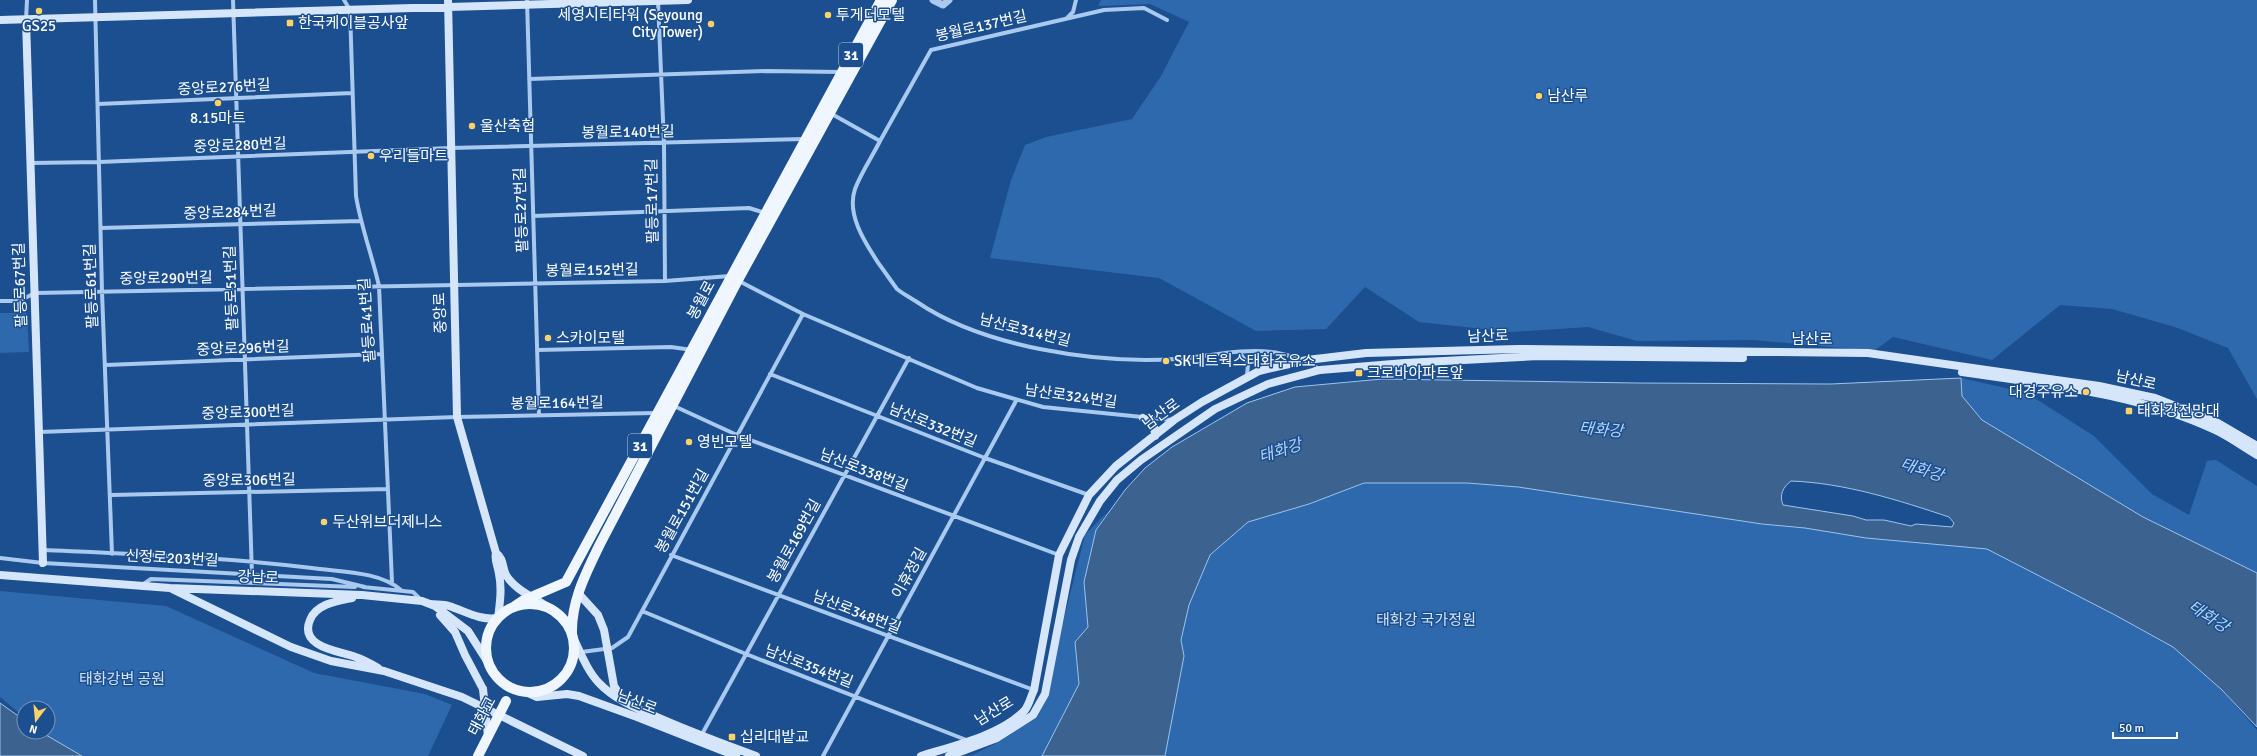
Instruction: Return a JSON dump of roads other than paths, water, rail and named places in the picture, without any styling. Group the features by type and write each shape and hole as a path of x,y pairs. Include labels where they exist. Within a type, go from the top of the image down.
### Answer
{"main road":[{"path":"0,20 350,10 448,4 688,0"},
{"name":"봉월로","path":"734,278 765,213 805,139 825,111 842,72 881,0"},
{"path":"572,635 573,609 578,593 600,544 639,468 668,403 825,111 892,0"},
{"name":"중앙로","path":"448,4 457,417 496,553 495,557 500,575 501,593 498,618"},
{"name":"팔등로67번길","path":"26,20 43,563"},
{"name":"남산로","path":"922,756 970,741 1011,721 1025,709 1034,690 1059,555 1089,495 1116,466 1174,420 1202,402 1259,371 1307,360 1366,353 1518,349 1868,353 2099,386 2156,398 2216,422 2257,446"},
{"name":"남산로","path":"949,756 997,738 1033,715 1045,694 1071,560 1079,537 1100,501 1117,480 1141,460 1215,409 1268,384 1320,370 1405,363 1538,356 1861,358 2103,394 2159,408 2216,430 2257,455"},
{"name":"31","path":"532,597 566,582 658,413 668,403"},
{"path":"1142,418 1154,425 1155,436"},
{"path":"496,553 501,557 506,575 516,586 549,608 564,619 572,635 578,653 571,666 556,684 546,690 526,692 512,689 500,681 489,664 486,655 486,640 491,626 498,618 515,606 532,597"},
{"name":"강남로","path":"0,575 170,588 364,591 426,603 468,631 489,664"},
{"path":"170,588 291,647 331,661 384,671 462,698 583,756"},
{"path":"364,591 319,609 312,616 308,624 309,633 313,640 321,646 364,660 384,671"},
{"path":"578,593 598,615 604,630 606,649 614,686 623,701"},
{"path":"426,603 448,606 475,616 498,618"},
{"path":"426,603 455,632 464,655 483,689 488,736"},
{"path":"515,606 528,604 549,608"},
{"name":"남산로","path":"578,653 598,682 623,701 640,710 701,736 756,756"},
{"name":"태화교","path":"478,756 512,689"},
{"name":"남산로","path":"526,692 537,697 567,694 579,696 736,756"},
{"path":"720,749 730,756"}],"street":[{"path":"26,20 27,0"},
{"name":"팔등로61번길","path":"95,0 102,292 109,429 112,554"},
{"name":"팔등로51번길","path":"234,0 252,575"},
{"path":"344,0 350,10"},
{"name":"팔등로17번길","path":"658,0 664,144 665,281"},
{"path":"933,0 943,5 949,0"},
{"path":"1067,18 1073,12 1076,0"},
{"name":"팔등로27번길","path":"527,2 539,415"},
{"name":"봉월로137번길","path":"880,141 931,50 1104,10 1144,8 1167,20"},
{"name":"팔등로41번길","path":"350,10 356,196 360,221 374,263 379,286 392,582"},
{"path":"529,79 766,71 842,72"},
{"name":"중앙로276번길","path":"98,104 352,93"},
{"path":"825,111 880,141"},
{"name":"봉월로140번길","path":"451,148 664,144 805,139"},
{"name":"남산로314번길","path":"880,141 855,190 853,202 856,223 865,243 898,289 936,315 978,332 1019,344 1070,354 1114,359 1175,359 1239,352 1272,352 1307,360 1320,370"},
{"name":"중앙로280번길","path":"31,163 239,157 451,148"},
{"path":"533,216 749,208 765,213"},
{"name":"중앙로284번길","path":"101,228 241,223 360,221"},
{"path":"734,278 803,314"},
{"name":"봉월로152번길","path":"453,284 665,281 734,278"},
{"name":"중앙로290번길","path":"0,302 19,301 35,293 453,284"},
{"name":"남산로324번길","path":"803,314 977,388 1016,401 1043,407 1174,420"},
{"name":"봉월로151번길","path":"578,653 617,646 628,637 671,555 803,314"},
{"path":"537,350 671,347 695,352"},
{"path":"1239,352 1248,364 1246,378"},
{"name":"중앙로296번길","path":"106,365 381,354"},
{"name":"봉월로169번길","path":"701,736 909,358"},
{"name":"남산로332번길","path":"770,374 985,458 1089,495"},
{"name":"이휴정길","path":"823,756 1016,401"},
{"name":"남산로338번길","path":"668,403 737,435 1059,555"},
{"name":"봉월로164번길","path":"457,417 658,413"},
{"name":"중앙로300번길","path":"39,432 457,417"},
{"name":"중앙로306번길","path":"111,495 388,489"},
{"path":"42,550 252,561 356,574 392,582 401,590"},
{"name":"남산로348번길","path":"671,555 888,637 1034,690"},
{"name":"신정로203번길","path":"0,558 43,563 332,579 364,591"},
{"path":"141,585 151,579 364,591 401,590 413,592 426,603"},
{"name":"남산로354번길","path":"642,611 746,654 970,741"}],"water":[{"name":"태화강","path":"1961,378 1962,396 1982,420 2143,517 2257,573 2257,727 2221,689 2173,647 2115,615 1987,549 1866,538 1805,528 1762,524 1518,487 1467,483 1364,483 1309,504 1248,522 1210,555 1189,605 1181,640 1184,656 1165,756 1042,756 1079,684 1075,642 1088,627 1084,582 1096,530 1125,490 1145,468 1172,447 1247,403 1295,387 1382,379 1831,384","holes":["1791,481 1811,482 1871,493 1910,504 1949,517 1954,523 1952,527 1916,524 1911,526 1884,520 1866,520 1853,516 1783,505 1781,498 1782,492"]},
{"path":"0,703 16,714 16,740 55,740 82,756 0,756"}],"place":[{"name":"GS25","path":"39,11"},
{"name":"투게더모텔","path":"828,15"},
{"name":"한국케이블공사앞","path":"290,23"},
{"name":"세영시티타워 (Seyoung City Tower)","path":"711,24"},
{"name":"남산루","path":"1539,96"},
{"name":"8.15마트","path":"218,103"},
{"name":"울산축협","path":"472,126"},
{"name":"우리들마트","path":"371,156"},
{"name":"스카이모텔","path":"548,338"},
{"name":"SK네트웍스태화주유소","path":"1166,361"},
{"name":"크로바아파트앞","path":"1359,373"},
{"name":"대경주유소","path":"2086,392"},
{"name":"태화강전망대","path":"2129,411"},
{"name":"영빈모텔","path":"689,442"},
{"name":"두산위브더제니스","path":"324,522"},
{"name":"십리대밭교","path":"732,737"}],"park label":[{"name":"태화강 국가정원","path":"1426,620"},
{"name":"태화강변 공원","path":"122,679"}]}
